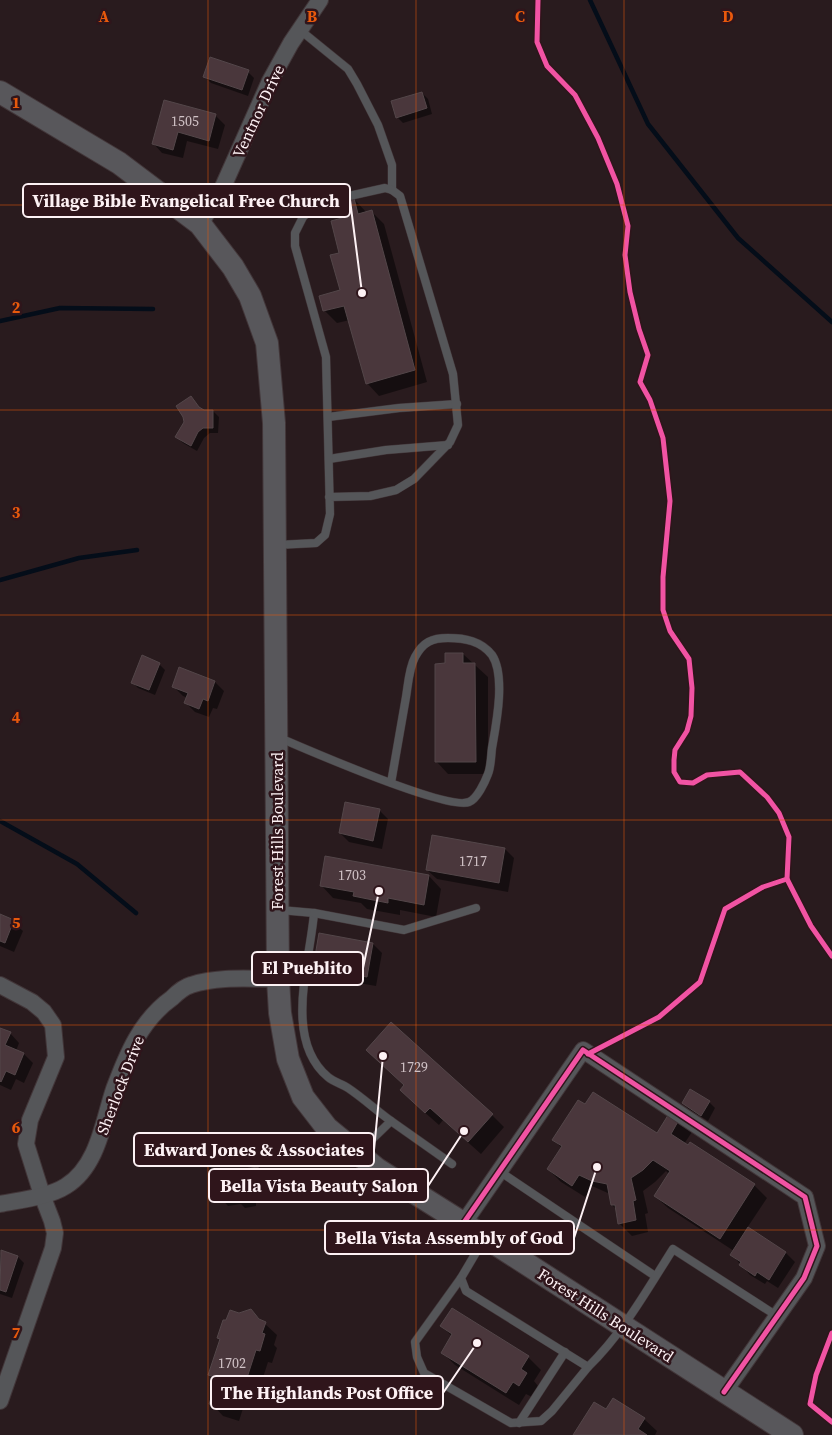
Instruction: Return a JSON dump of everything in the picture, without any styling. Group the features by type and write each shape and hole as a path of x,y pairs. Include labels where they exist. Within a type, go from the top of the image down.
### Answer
{"main road":[{"name":"Forest Hills Boulevard","path":"0,92 119,163 200,224 232,266 250,296 267,343 274,424 278,979 280,1013 288,1059 303,1097 327,1128 377,1169 792,1435"}],"street":[{"name":"Ventnor Drive","path":"200,224 222,189 270,81 290,43 320,0"},
{"name":"Sherlock Drive","path":"0,1204 42,1195 66,1186 85,1168 100,1136 114,1090 132,1045 144,1024 161,1006 189,985 225,979 278,979"},
{"path":"0,985 32,1002 44,1012 54,1026 56,1056 30,1120 26,1144 52,1220 55,1233 53,1248 0,1401"},
{"path":"463,1224 582,1050 805,1197 817,1246 804,1278 724,1392"}],"lane":[{"path":"300,30 348,69 357,84 378,125 392,165 392,190"},
{"path":"274,545 316,543 324,535 330,514 329,497 326,357 295,246 295,233 303,217 318,203 384,188 392,190 400,196 453,374 458,425 448,445 414,479 396,490 370,496 329,497"},
{"path":"328,417 398,408 457,404"},
{"path":"329,459 386,450 448,445"},
{"path":"276,736 391,783 454,802 469,802 475,797 488,774 500,703 497,669 492,656 478,643 463,638 435,638 424,644 418,651 414,659 408,685 391,783"},
{"path":"277,910 314,913 404,930 476,908"},
{"path":"314,913 303,982 304,1027 312,1060 329,1078 349,1088 390,1122 452,1164"},
{"path":"358,1154 390,1122"},
{"path":"499,1171 656,1276"},
{"path":"485,1237 461,1278 415,1342 417,1357 424,1374 511,1423 541,1421 552,1411 623,1327 673,1249 777,1316"},
{"path":"461,1278 466,1291 588,1367"},
{"path":"519,1423 565,1352"}],"building":[{"path":"210,57 249,70 242,90 203,77"},
{"path":"422,92 427,108 396,118 391,101"},
{"path":"164,100 216,114 209,141 178,132 173,150 152,144"},
{"path":"354,198 358,214 372,210 415,370 366,384 344,306 323,311 319,296 340,290 330,255 339,253 331,221 342,218 338,202"},
{"path":"191,396 199,407 204,410 213,410 213,428 203,428 198,432 191,446 175,437 184,422 176,406"},
{"path":"445,653 463,653 463,663 475,663 476,762 435,762 435,664 445,663"},
{"path":"142,655 160,663 149,690 131,683"},
{"path":"179,667 215,681 208,701 203,699 199,709 184,703 188,693 172,687"},
{"path":"345,802 380,809 373,841 339,833"},
{"path":"432,835 505,848 499,883 426,870"},
{"path":"325,856 429,875 424,905 388,898 388,903 353,896 354,892 320,886"},
{"path":"0,914 14,920 5,943 0,941"},
{"path":"319,933 373,943 367,977 313,968"},
{"path":"391,1022 493,1114 468,1142 430,1108 425,1113 400,1090 404,1085 366,1050"},
{"path":"0,1028 11,1032 5,1045 24,1053 15,1075 6,1071 1,1082 0,1081"},
{"path":"690,1089 710,1101 701,1116 682,1103"},
{"path":"593,1092 657,1133 670,1112 680,1118 671,1134 688,1145 690,1142 755,1184 720,1239 654,1196 670,1171 653,1160 631,1178 636,1200 633,1201 636,1220 618,1224 615,1205 611,1205 607,1184 592,1181 579,1175 572,1186 547,1169 562,1146 552,1140 578,1100 585,1104"},
{"path":"258,1167 261,1192 247,1193 248,1197 234,1199 234,1195 218,1197 215,1173"},
{"path":"748,1227 786,1252 769,1280 757,1272 755,1276 739,1265 741,1262 730,1255"},
{"path":"1,1250 18,1256 6,1292 0,1290"},
{"path":"452,1308 529,1356 521,1369 527,1373 519,1386 513,1382 506,1393 441,1353 452,1334 440,1326"},
{"path":"251,1309 259,1319 266,1322 262,1333 265,1334 260,1351 256,1350 244,1387 235,1384 226,1409 209,1404 218,1378 208,1375 220,1339 217,1338 223,1320 226,1320 230,1310 239,1313"},
{"path":"613,1398 645,1418 638,1429 647,1435 573,1435 594,1402 606,1409"}],"waterway":[{"path":"590,0 648,124 738,238 832,322"},
{"path":"0,321 60,308 153,309"},
{"path":"0,580 79,558 137,550"},
{"path":"0,821 77,864 136,913"}],"cycle path":[{"path":"538,0 537,42 547,66 575,95 598,138 617,184 628,226 625,255 630,292 639,329 648,355 640,382 650,400 663,438 670,501 663,577 663,610 670,631 689,659 692,688 691,716 687,731 675,750 674,772 680,782 693,783 707,775 740,772 767,797 779,813 789,837 787,879 811,926 832,956"},
{"path":"588,1054 659,1017 700,982 725,909 763,887 787,879"},
{"path":"463,1224 583,1050 805,1197 817,1246 804,1278 724,1392"},
{"path":"832,1333 816,1375 810,1404 832,1422"}],"place":[{"name":"Village Bible Evangelical Free Church","path":"362,293"},
{"name":"El Pueblito","path":"379,891"},
{"name":"Edward Jones & Associates","path":"383,1056"},
{"name":"Bella Vista Beauty Salon","path":"464,1131"},
{"name":"Bella Vista Assembly of God","path":"597,1167"},
{"name":"The Highlands Post Office","path":"477,1343"}]}
